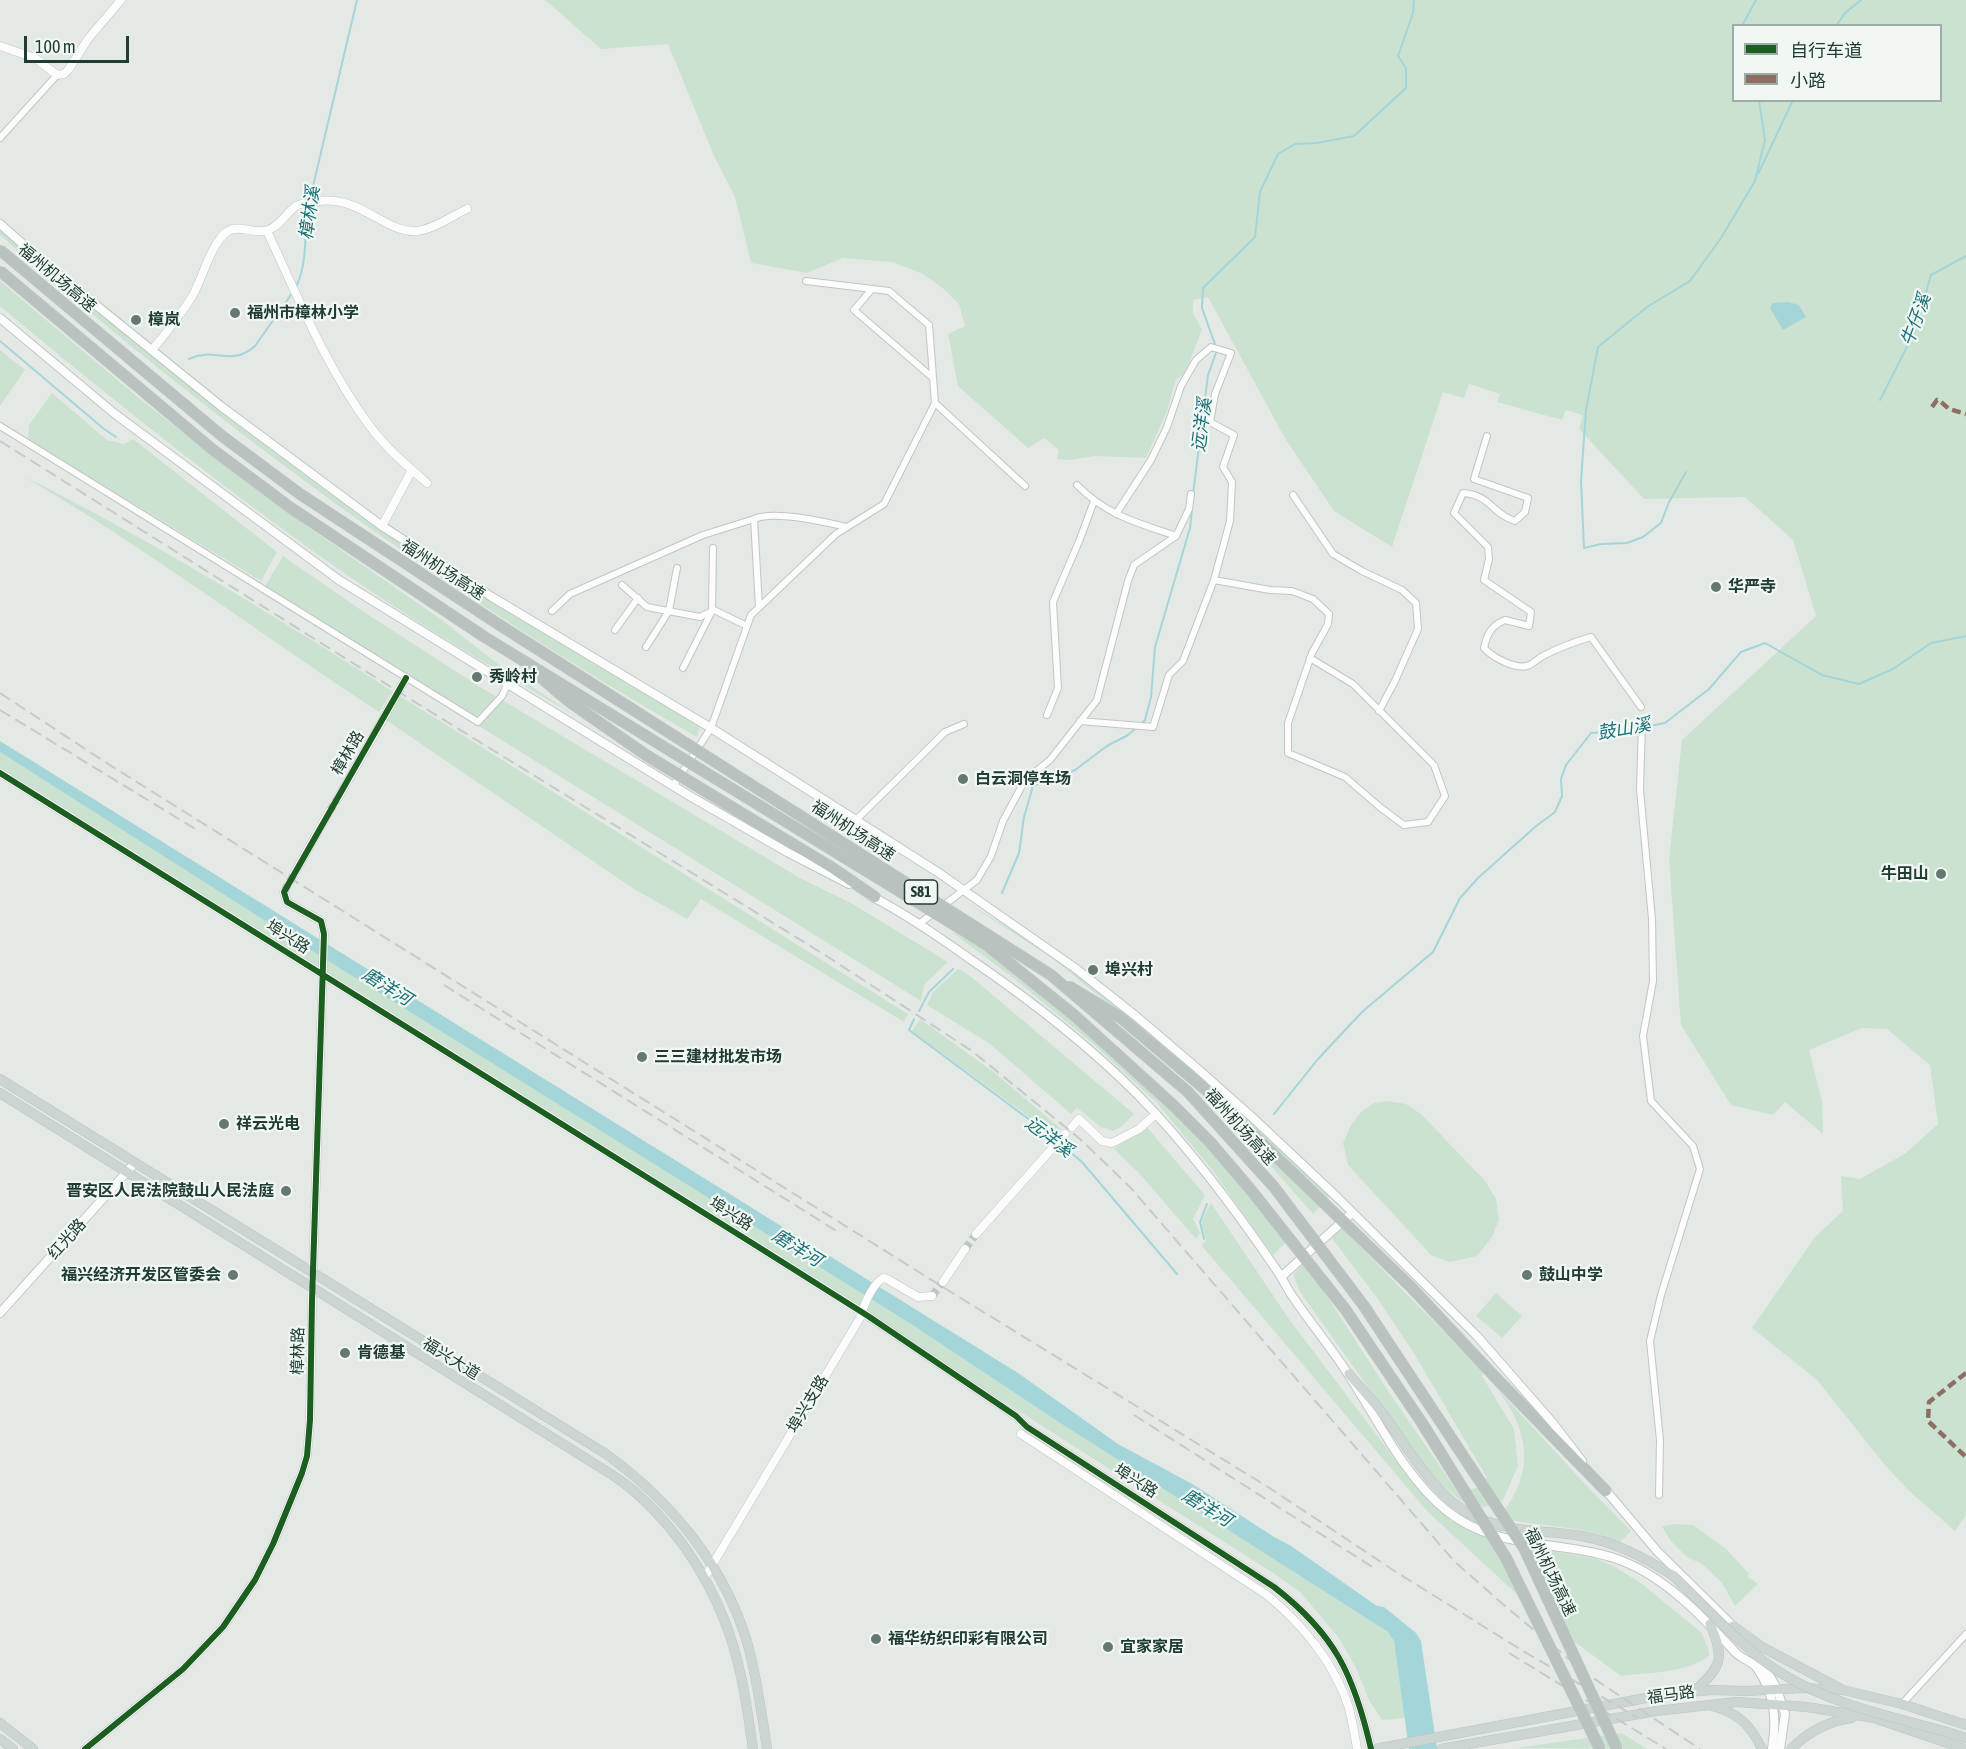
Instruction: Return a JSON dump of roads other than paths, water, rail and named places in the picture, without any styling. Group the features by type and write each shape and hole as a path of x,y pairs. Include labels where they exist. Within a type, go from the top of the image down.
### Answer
{"highway":[{"name":"福州机场高速","path":"0,250 222,436 300,494 498,624 1051,975 1188,1092 1274,1187 1364,1306 1524,1548 1617,1749"},
{"name":"福州机场高速","path":"0,271 212,449 256,482 370,561 520,659 987,945 1074,1015 1173,1105 1210,1142 1251,1190 1345,1310 1422,1423 1506,1558 1600,1749"},
{"path":"520,659 567,700 646,755 834,869 875,897"},
{"path":"1051,975 1120,1018 1213,1096 1410,1286 1606,1491"}],"main road":[{"path":"0,224 152,350 272,445 382,526 492,597 711,728 964,890 1075,968 1137,1017 1253,1118 1477,1336 1552,1422 1657,1551 1733,1626 1765,1664 1772,1689 1776,1726 1772,1749"},
{"path":"0,318 115,414 339,580 673,786 787,852 875,897 919,924 1018,992 1067,1030 1113,1070 1156,1114 1208,1175 1281,1277 1291,1296 1349,1374 1379,1408 1424,1472 1454,1503 1490,1524 1600,1540 1648,1560 1672,1575 1755,1654 1780,1672 1832,1698 1966,1738"},
{"name":"福兴大道","path":"0,1079 620,1464 672,1511 696,1540 729,1597 748,1645 767,1749"},
{"name":"福兴大道","path":"0,1093 622,1482 656,1513 705,1577 719,1608 740,1672 753,1749"},
{"name":"红光路","path":"0,1313 134,1164"},
{"path":"1281,1277 1352,1213"},
{"path":"1349,1374 1371,1414 1415,1477 1446,1511 1476,1528 1508,1540 1533,1545 1573,1548 1619,1560 1643,1571 1710,1624 1740,1657 1754,1664 1783,1704 1785,1714 1780,1749"},
{"path":"1693,1691 1715,1671 1719,1658 1719,1646 1710,1624"},
{"path":"1733,1626 1762,1647 1843,1690"},
{"name":"福马路","path":"1376,1749 1693,1691 1803,1688 1843,1690 1902,1704 1966,1725"},
{"name":"福马路","path":"1441,1749 1645,1713 1737,1702 1783,1704 1874,1719 1965,1749"},
{"path":"1708,1705 1730,1711 1741,1718 1750,1728 1761,1749"},
{"path":"1791,1749 1811,1732 1827,1724 1858,1717 1874,1719"},
{"path":"0,1723 33,1749"},
{"path":"0,1739 13,1749"}],"street":[{"path":"0,138 57,75 64,74 69,69 87,39 121,0"},
{"path":"0,46 35,58 57,75"},
{"path":"152,350 193,294 223,235 233,229 267,231 281,222 297,205 317,201 339,200 353,204 408,231 424,229 467,209"},
{"path":"267,231 292,285 357,408 376,433 427,483"},
{"path":"673,786 711,728 751,615 836,534 884,504 935,403 929,325 889,291 806,280"},
{"path":"872,289 854,310 933,378"},
{"path":"1080,722 1153,727 1168,675 1183,661 1214,580 1230,521 1232,482 1223,466 1234,435 1210,422 1215,394 1231,353 1211,347 1196,360 1181,387 1167,427 1155,452 1116,514"},
{"path":"935,403 1025,486"},
{"path":"0,426 478,722 502,696 507,685"},
{"path":"1487,436 1474,479 1528,498 1524,512 1515,521 1507,518 1477,494 1463,493 1454,513 1488,547 1489,559 1484,580 1531,612 1529,626 1505,620 1495,624 1487,634 1484,648 1490,655 1516,666 1527,666 1540,657 1591,637 1641,707"},
{"path":"382,526 412,470"},
{"path":"1077,485 1094,501 1123,519 1176,536"},
{"path":"919,924 977,880 992,856 1003,821 1025,780 1050,760 1097,700 1134,565 1176,536 1189,509 1191,494"},
{"path":"1293,495 1316,525 1333,554 1402,590 1416,603 1418,629 1379,711"},
{"path":"1047,715 1058,688 1053,602 1094,501"},
{"path":"552,611 570,594 703,534 762,515 814,520 847,527"},
{"path":"754,519 759,607"},
{"path":"683,668 712,611 713,548"},
{"path":"646,647 669,611 677,568"},
{"path":"1214,580 1270,590 1292,591 1313,599 1329,614 1328,624 1310,658 1288,723 1288,753 1345,777 1404,825 1428,822 1445,796 1434,765 1353,684 1310,658"},
{"path":"622,585 647,607 700,617 714,609 747,626"},
{"path":"615,630 638,598"},
{"name":"樟林路","path":"338,798 406,678"},
{"path":"1642,723 1640,790 1652,930 1653,981 1642,1036 1651,1101 1693,1146 1700,1169 1661,1295 1650,1341 1660,1440 1659,1495"},
{"path":"856,820 945,732 963,724"},
{"name":"埠兴路","path":"0,773 862,1312 1016,1416 1027,1427 1274,1587 1290,1599 1317,1626 1348,1671 1359,1701 1371,1749"},
{"path":"294,874 329,812"},
{"name":"樟林路","path":"85,1749 164,1686 211,1642 248,1593 273,1544 307,1456 310,1420 324,934 321,921 287,902 284,892"},
{"path":"1072,1127 1079,1119 1102,1141 1112,1143 1139,1129 1156,1114"},
{"path":"976,1234 1065,1134"},
{"path":"943,1282 965,1249"},
{"name":"埠兴支路","path":"705,1577 877,1283 884,1278 918,1297 932,1296"},
{"name":"埠兴路","path":"1021,1434 1267,1595 1282,1608 1307,1634 1326,1659 1348,1707 1358,1749"},
{"path":"1902,1704 1966,1634"}],"water":[{"path":"1788,302 1799,305 1806,317 1783,330 1770,308 1773,303"},
{"name":"磨洋河","path":"0,741 1018,1373 1118,1444 1194,1485 1291,1546 1377,1606 1384,1607 1416,1633 1421,1641 1437,1749 1409,1749 1394,1641 1388,1632 1054,1419 911,1324 338,967 0,752"}],"waterway":[{"name":"樟林溪","path":"310,199 357,0"},
{"name":"远洋溪","path":"1193,494 1208,375 1217,350 1202,308 1203,288 1255,237 1260,192 1278,154 1295,144 1317,143 1354,136 1406,88 1406,68 1398,56 1413,13 1414,0"},
{"path":"1743,24 1756,0"},
{"path":"1837,24 1845,13 1861,0"},
{"path":"1686,472 1669,502 1661,523 1643,537 1627,543 1601,544 1584,548 1581,481 1586,410 1598,347 1647,307 1690,281 1721,238 1755,181 1765,140 1759,102"},
{"path":"1758,174 1792,102"},
{"name":"樟林溪","path":"296,287 303,267 309,204"},
{"name":"牛仔溪","path":"1880,400 1915,331 1931,275 1966,256"},
{"name":"樟林溪","path":"189,359 207,355 230,356 246,352 255,346 293,292"},
{"path":"0,341 116,437"},
{"name":"远洋溪","path":"1141,724 1145,720 1151,697 1155,647 1190,528 1192,509"},
{"name":"鼓山溪","path":"1274,1114 1318,1059 1362,1012 1433,952 1460,898 1478,878 1555,812 1562,796 1561,779 1566,765 1591,733 1622,731 1665,723 1709,689 1741,652 1765,643 1822,675 1859,684 1893,669 1931,643 1966,636"},
{"name":"远洋溪","path":"1002,893 1019,853 1024,817 1033,786 1075,770 1137,727"},
{"name":"远洋溪","path":"919,1011 929,992 953,969"},
{"name":"远洋溪","path":"914,1019 909,1030 1050,1135 1082,1162 1177,1274"},
{"path":"1204,1239 1200,1222 1207,1204"}],"tunnel":[{"path":"329,812 338,798"},
{"path":"284,892 294,874"},
{"path":"965,1249 976,1234"},
{"path":"932,1296 943,1282"}],"railway":[{"path":"0,441 402,694 825,955 972,1051 1080,1139 1130,1187 1454,1561 1587,1674 1700,1749"},
{"path":"0,693 105,762 946,1289 1268,1487 1393,1570 1523,1651 1638,1718"},
{"path":"0,710 197,830"},
{"path":"444,985 838,1232"},
{"path":"1134,1415 1374,1568"},
{"path":"1509,1653 1666,1749"}],"place":[{"name":"福州市樟林小学","path":"235,313"},
{"name":"樟岚","path":"136,320"},
{"name":"华严寺","path":"1716,587"},
{"name":"秀岭村","path":"477,677"},
{"name":"白云洞停车场","path":"963,779"},
{"name":"牛田山","path":"1941,874"},
{"name":"埠兴村","path":"1093,970"},
{"name":"三三建材批发市场","path":"642,1057"},
{"name":"祥云光电","path":"224,1124"},
{"name":"晋安区人民法院鼓山人民法庭","path":"286,1191"},
{"name":"福兴经济开发区管委会","path":"233,1275"},
{"name":"鼓山中学","path":"1527,1275"},
{"name":"肯德基","path":"345,1353"},
{"name":"福华纺织印彩有限公司","path":"876,1639"},
{"name":"宜家家居","path":"1108,1647"}]}
